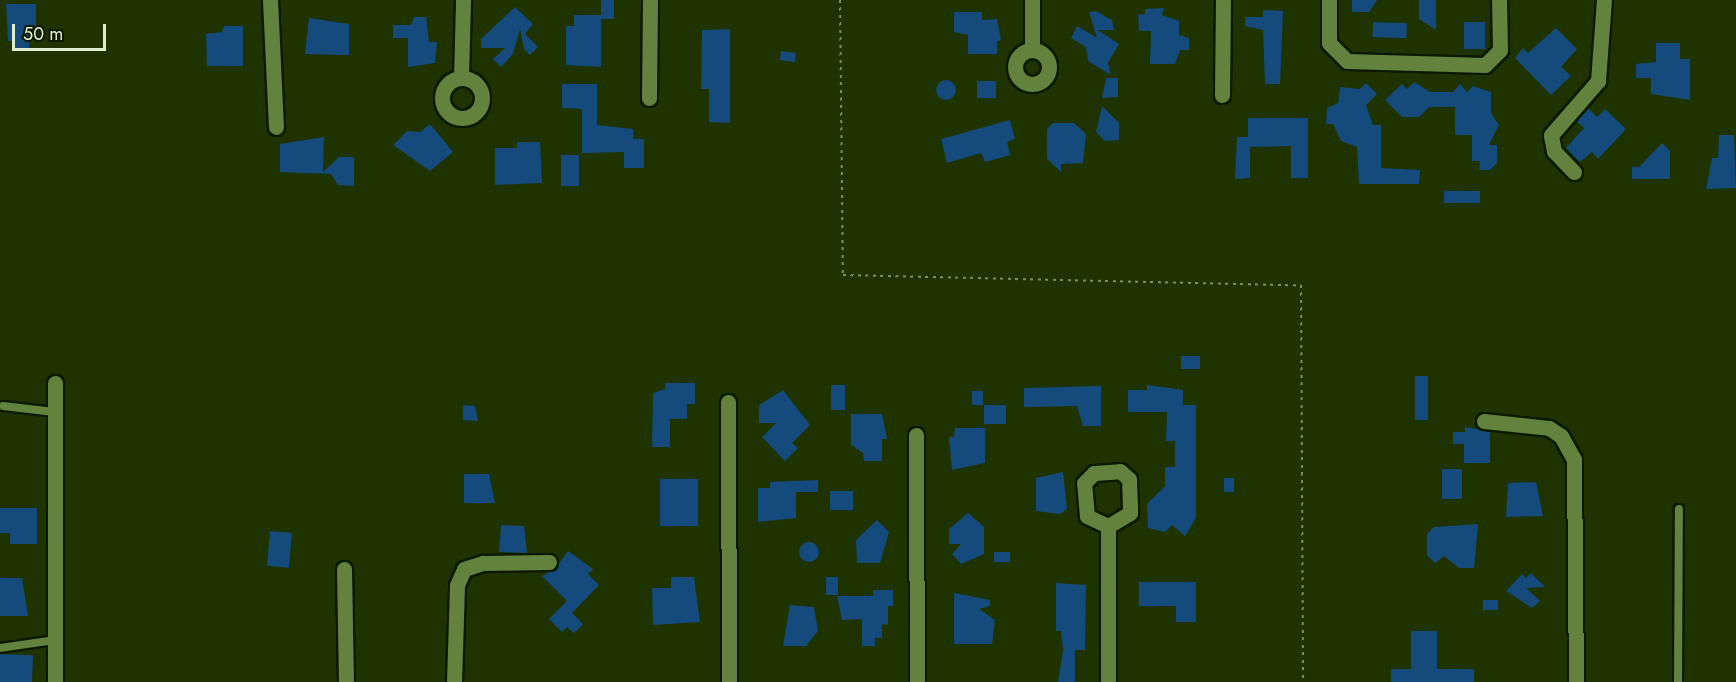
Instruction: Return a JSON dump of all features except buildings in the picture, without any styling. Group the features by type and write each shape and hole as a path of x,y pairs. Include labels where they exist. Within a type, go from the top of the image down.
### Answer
{"street":[{"path":"270,0 276,127"},
{"path":"461,78 463,0"},
{"path":"648,98 650,0"},
{"path":"1032,0 1032,50"},
{"path":"1222,95 1223,0"},
{"path":"1329,0 1329,43 1347,61 1485,65 1500,50 1499,0"},
{"path":"1574,172 1554,151 1551,135 1598,81 1604,0"},
{"path":"55,382 55,682"},
{"path":"728,402 729,682"},
{"path":"1484,421 1549,428 1561,436 1574,459 1576,682"},
{"path":"916,435 917,682"},
{"path":"1108,526 1108,682"},
{"path":"454,682 458,577 483,563 549,562"},
{"path":"344,569 346,682"}],"lane":[{"path":"3,406 55,412"},
{"path":"1678,682 1679,509"},
{"path":"0,648 55,640"}],"path":[{"path":"840,0 843,275 1301,285 1303,682"}]}
